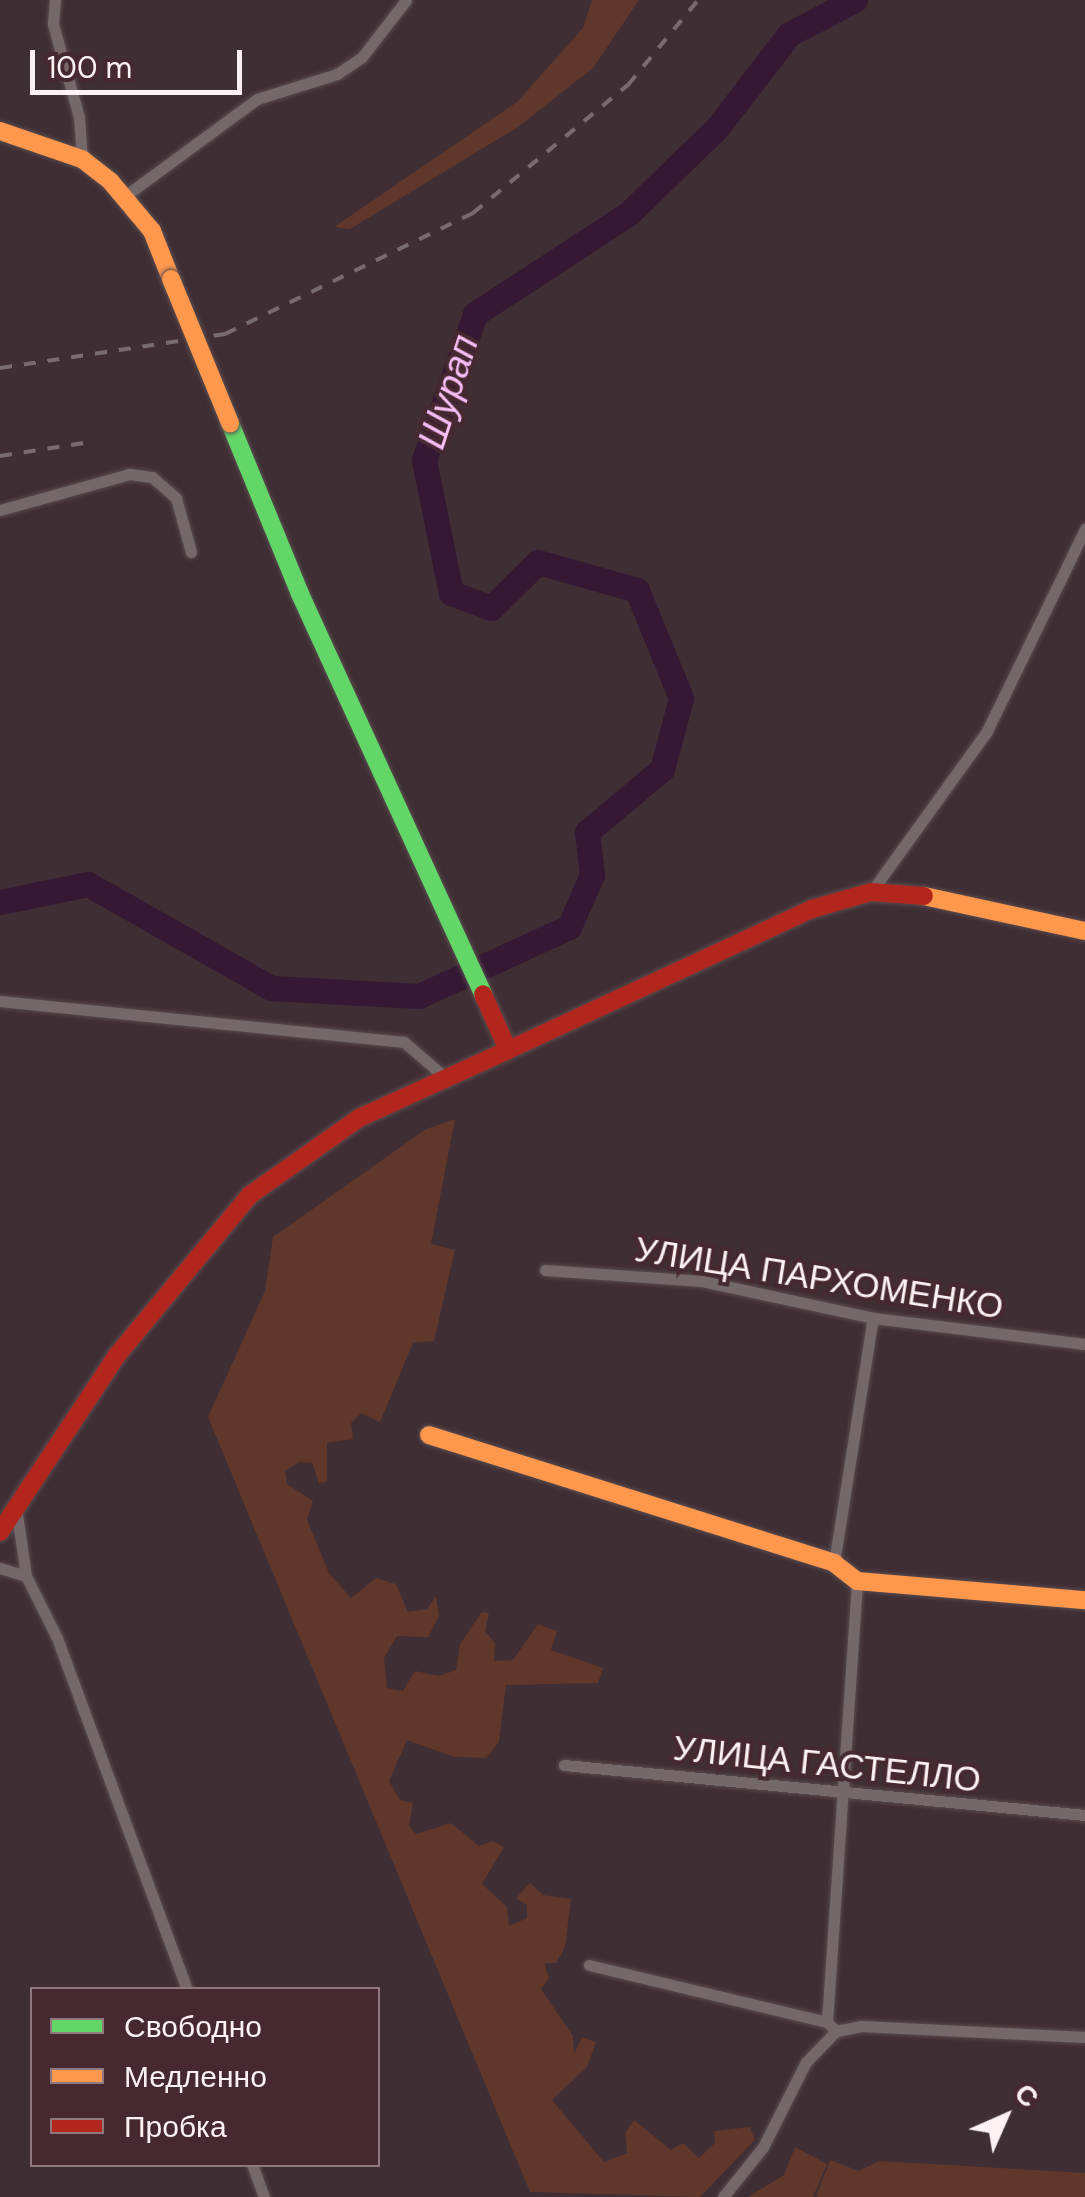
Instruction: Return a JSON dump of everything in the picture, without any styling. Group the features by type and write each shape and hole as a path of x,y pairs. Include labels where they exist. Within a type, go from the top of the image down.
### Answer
{"main road":[{"path":"0,131 82,158 125,196 152,231 230,423 508,1050"},
{"path":"0,1532 118,1354 250,1195 359,1118 812,908 871,892 906,892 1085,931"},
{"path":"429,1435 834,1562 858,1580 1085,1600"}],"street":[{"path":"55,0 53,24 79,118 82,158"},
{"path":"125,196 257,99 337,74 362,57 406,0"},
{"path":"0,510 130,474 152,476 176,498 192,552"},
{"path":"871,892 932,798 987,731 1085,529"},
{"path":"0,1001 404,1042 447,1079"},
{"name":"УЛИЦА ПАРХОМЕНКО","path":"544,1270 702,1280 872,1318 1085,1344"},
{"path":"834,1562 872,1318"},
{"path":"16,1507 26,1576 57,1638 186,1987"},
{"path":"0,1568 26,1576"},
{"path":"722,2197 763,2148 806,2062 832,2027 842,1795 858,1580"},
{"name":"УЛИЦА ГАСТЕЛЛО","path":"564,1765 1085,1816"},
{"path":"589,1965 832,2027 1085,2037"},
{"path":"253,2167 264,2197"}],"shaded area":[{"path":"592,0 639,0 593,68 518,127 350,229 334,227 517,102 583,28"},
{"path":"455,1119 431,1244 455,1250 434,1341 413,1343 380,1422 361,1413 351,1423 353,1439 327,1443 327,1482 319,1483 312,1463 299,1462 285,1471 287,1484 313,1501 307,1520 329,1573 351,1598 376,1578 396,1584 408,1612 427,1609 436,1596 439,1616 428,1637 397,1636 384,1658 387,1688 403,1691 415,1671 439,1676 456,1670 460,1644 482,1612 489,1613 485,1631 495,1643 494,1661 513,1660 538,1624 557,1631 551,1650 603,1668 598,1683 506,1685 499,1742 486,1758 454,1757 407,1740 389,1781 400,1800 413,1803 409,1826 416,1834 451,1823 479,1846 493,1841 504,1847 482,1884 507,1907 509,1926 527,1918 527,1905 516,1898 530,1883 543,1895 571,1899 565,1947 556,1963 544,1963 549,1978 541,1989 573,2036 574,2054 582,2037 596,2042 587,2067 552,2100 604,2162 627,2153 625,2133 634,2120 671,2150 683,2143 699,2158 715,2143 714,2131 750,2127 755,2140 700,2197 530,2192 208,1417 265,1291 273,1237 426,1129"},
{"path":"795,2147 827,2164 813,2197 748,2197 784,2175"},
{"path":"830,2160 859,2171 879,2161 1085,2173 1085,2197 816,2197"}],"waterway":[{"name":"Шурап","path":"0,902 88,884 271,988 419,996 569,927 592,875 587,832 662,769 681,698 637,590 538,562 491,608 451,593 424,460 475,314 628,214 717,128 789,34 855,0"}],"railway":[{"path":"0,368 225,334 473,213 628,85 698,0"},
{"path":"0,456 90,442"}],"traffic: fast":[{"path":"230,423 300,594 483,994"}],"traffic: slow":[{"path":"0,131 82,159 111,182 152,231 171,279"},
{"path":"171,279 230,423"},
{"path":"924,896 1085,931"},
{"path":"429,1435 834,1563 857,1581 1085,1600"}],"traffic: jam":[{"path":"508,1050 812,909 871,892 924,896"},
{"path":"0,1532 118,1354 250,1195 359,1118 508,1050 483,994"}]}
